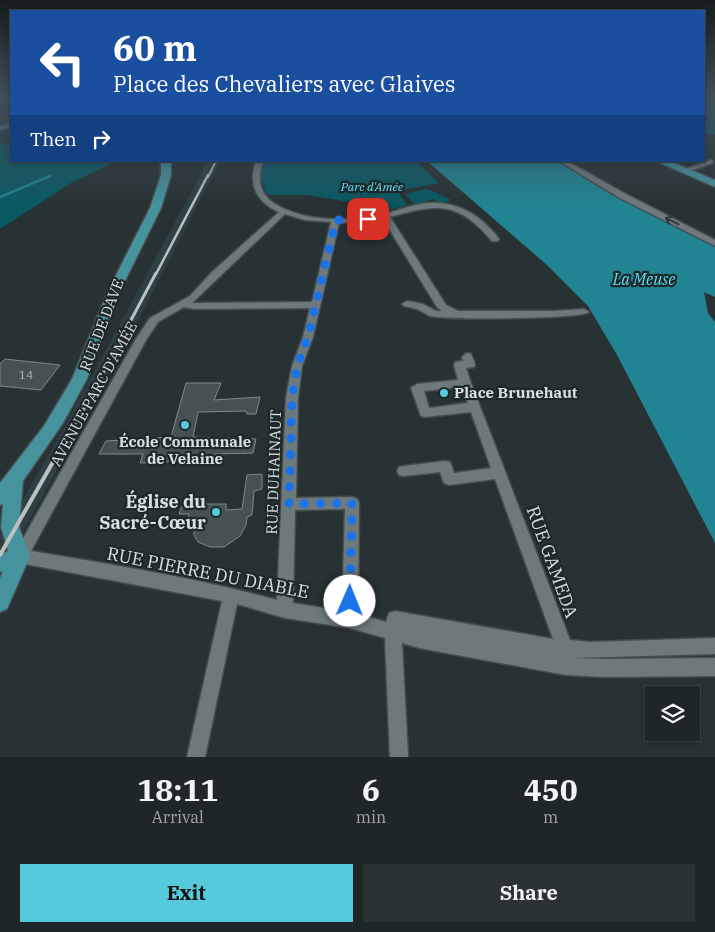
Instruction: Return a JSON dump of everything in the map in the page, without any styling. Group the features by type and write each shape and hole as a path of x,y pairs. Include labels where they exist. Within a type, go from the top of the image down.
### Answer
{"main road":[{"path":"662,162 715,184"},
{"name":"RUE DE DAVE","path":"0,497 55,424 80,382 114,290 159,198 168,163"},
{"path":"14,478 5,526 20,556"},
{"path":"0,563 20,556"},
{"path":"0,602 20,556"}],"street":[{"path":"260,162 254,178 256,186 262,197 283,212 336,220 385,216 417,206 446,206 473,216 495,238"},
{"path":"564,162 621,195 715,243"},
{"path":"684,171 711,162"},
{"name":"AVENUE PARC D'AMÉE","path":"20,556 37,529 141,339 154,320 193,298 215,274 283,212"},
{"path":"385,216 442,307"},
{"name":"RUE DUHAINAUT","path":"285,610 292,398 297,366 308,337 336,220"},
{"path":"184,304 194,306 315,305"},
{"path":"406,304 442,307 457,314"},
{"path":"420,306 434,314 553,314 584,312"},
{"path":"466,383 417,388 425,412 475,407 466,383 459,365 470,364 467,357"},
{"name":"RUE GAMEDA","path":"475,407 564,646 566,666"},
{"path":"404,471 445,466 449,479 499,473"},
{"path":"289,504 352,503 350,620"},
{"name":"RUE PIERRE DU DIABLE","path":"20,556 231,595 285,610 543,646 564,646 591,650 715,646"},
{"path":"196,757 231,595"},
{"path":"394,626 399,757"},
{"name":"RUE PIERRE DU DIABLE","path":"394,626 452,647 566,666 605,668 715,667"}],"shaded area":[{"path":"207,162 219,162 114,367 28,522 0,563 0,534 20,505 59,437"}],"green space":[{"path":"10,144 10,162 115,162 71,183 0,229 0,145"},
{"name":"Parc d'Amée","path":"263,162 417,162 439,183 397,191 407,205 381,212 356,214 350,202 307,195 271,195 266,193 259,172"},
{"path":"426,189 451,200 442,204 433,199 416,205 405,194"}],"water":[{"name":"La Meuse","path":"428,162 559,162 622,199 715,245 715,297 704,292 708,313 715,322 715,543 617,355 588,306 547,265"}],"building":[{"path":"5,359 60,365 41,390 0,386 0,364"},
{"name":"École Communale de Velaine","path":"186,383 221,383 214,400 260,397 256,414 247,414 246,411 198,412 193,437 256,439 253,453 215,454 214,457 184,454 183,457 171,457 168,462 140,463 143,454 99,454 106,441 171,437"},
{"name":"Église du Sacré-Cœur","path":"262,474 262,489 254,491 252,515 247,517 246,525 240,536 224,547 210,547 198,542 194,535 193,519 188,519 189,514 179,514 182,506 196,505 197,502 206,501 206,504 226,504 226,510 242,509 247,475"}],"waterway":[{"path":"0,197 50,176"}],"railway":[{"path":"208,177 216,162"},
{"path":"156,274 208,175"},
{"path":"89,399 156,273"},
{"path":"0,555 90,397"}],"place":[{"name":"Place Brunehaut","path":"444,393"},
{"name":"École Communale de Velaine","path":"185,425"},
{"name":"Église du Sacré-Cœur","path":"216,512"}],"route":[{"path":"350,601 352,503 289,504 292,398 297,366 308,337 326,255 336,220 368,219"}]}
